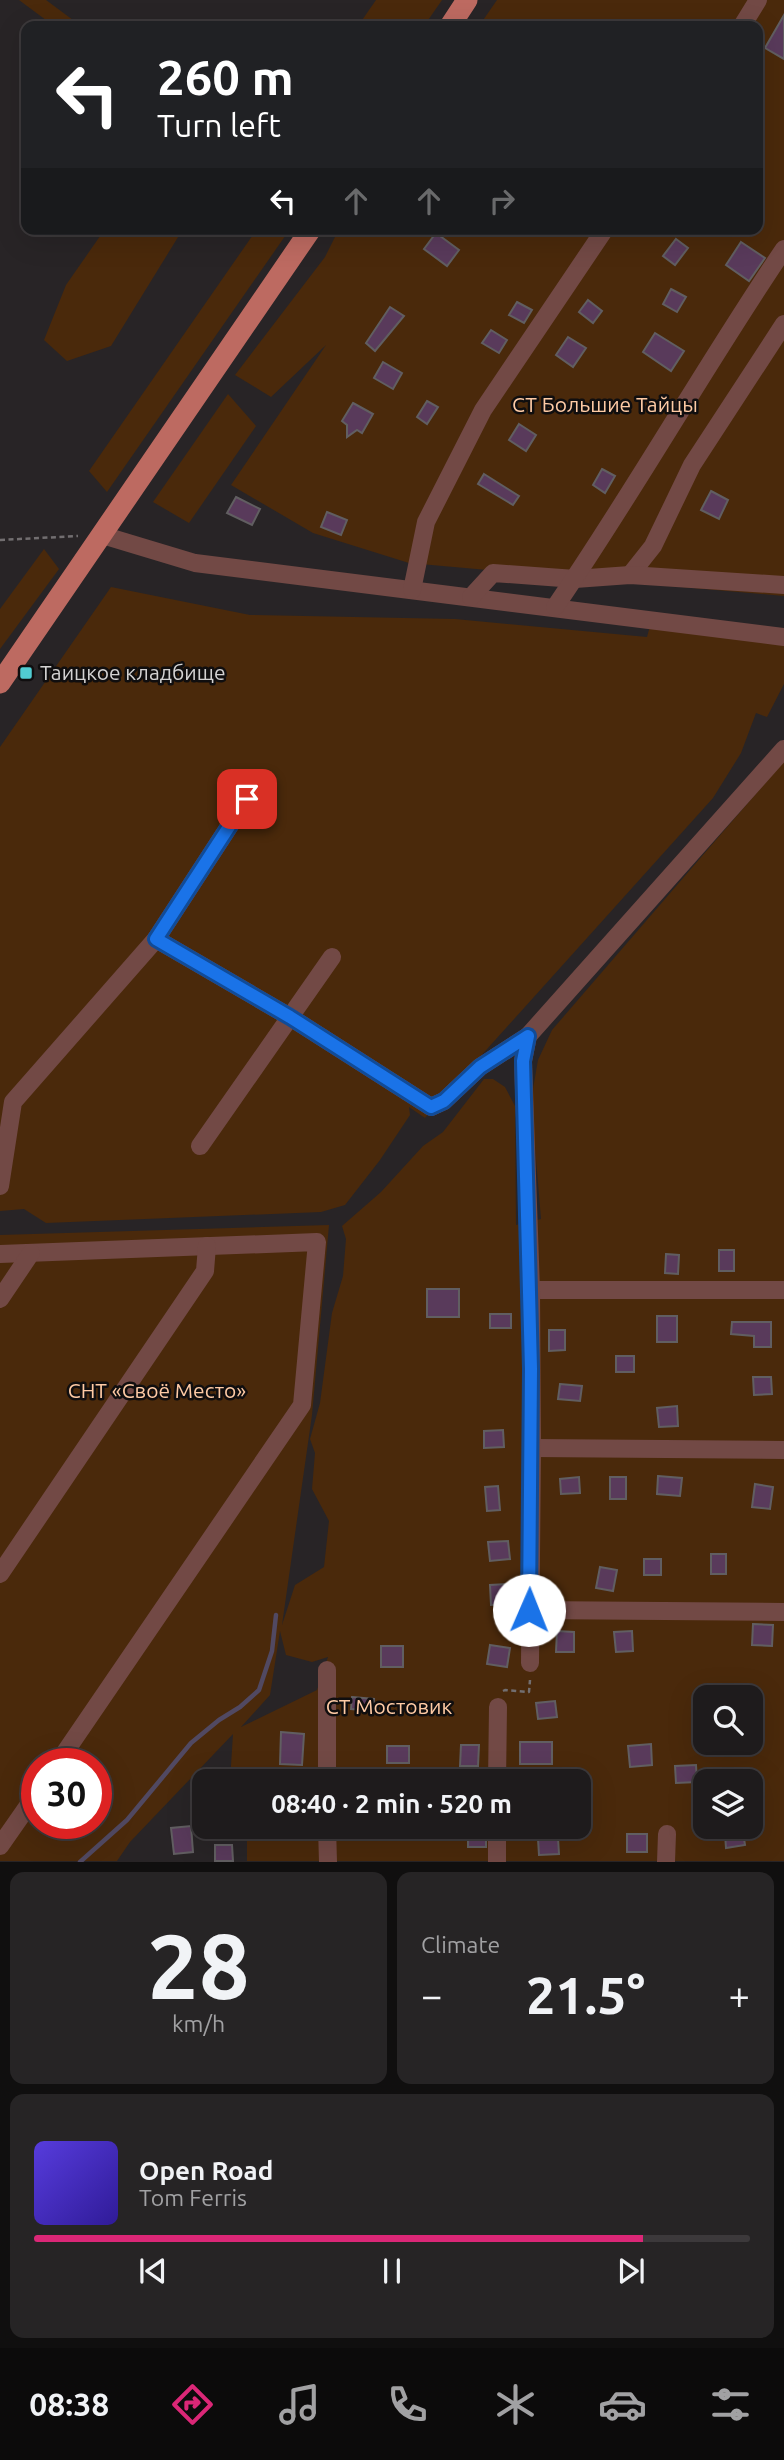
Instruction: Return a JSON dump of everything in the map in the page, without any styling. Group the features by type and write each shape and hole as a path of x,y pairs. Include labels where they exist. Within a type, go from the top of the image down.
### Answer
{"main road":[{"path":"453,21 467,0"},
{"path":"0,683 307,235"}],"street":[{"path":"745,21 758,0"},
{"path":"412,590 426,522 482,410 601,235"},
{"path":"555,607 738,317 784,249"},
{"path":"630,575 653,546 692,465 784,324"},
{"path":"102,535 195,563 784,637"},
{"path":"471,597 494,573 575,579 630,575 784,585"},
{"path":"156,939 290,1017 431,1107 444,1101 480,1067 528,1036 784,749"},
{"path":"0,1186 13,1102 156,939 247,799"},
{"path":"200,1146 332,957"},
{"path":"528,1036 523,1061 532,1448 530,1663"},
{"path":"0,1254 317,1242 302,1405 68,1748"},
{"path":"0,1574 205,1271 207,1246"},
{"path":"0,1299 31,1253"},
{"path":"530,1290 784,1290"},
{"path":"532,1448 784,1450"},
{"path":"529,1610 784,1612"},
{"path":"327,1670 327,1769"},
{"path":"498,1707 498,1769"},
{"path":"0,1846 21,1816"},
{"path":"666,1861 667,1834"},
{"path":"327,1839 328,1861"},
{"path":"496,1861 497,1839"}],"path":[{"path":"0,540 102,535"},
{"path":"498,1707 499,1694 505,1690 529,1692 530,1663"}],"green space":[{"path":"19,0 46,0 74,21 47,21"},
{"path":"376,0 442,0 427,21 361,21"},
{"name":"СТ Большие Тайцы","path":"497,0 784,0 784,596 409,563 313,533 231,485 326,345 271,397 235,375 325,257 336,235 763,235 763,21 482,21"},
{"path":"101,235 179,235 111,346 67,361 44,340 66,285"},
{"path":"253,235 286,235 107,492 89,471"},
{"path":"228,394 256,426 189,523 153,502"},
{"path":"44,549 59,569 0,649 0,609"},
{"path":"111,587 250,615 455,619 647,637 650,626 784,639 784,684 767,717 756,713 741,753 713,798 425,1118 409,1107 410,1115 345,1205 321,1212 46,1223 24,1209 0,1211 0,747"},
{"path":"784,761 784,1861 247,1861 247,1839 591,1839 591,1769 231,1769 233,1734 200,1769 192,1769 192,1777 130,1842 117,1861 0,1861 0,1235 329,1225 312,1415 282,1625 295,1585 324,1567 329,1521 312,1489 315,1453 310,1439 320,1403 332,1313 343,1276 346,1239 342,1226 381,1192 423,1146 443,1132 484,1079 493,1079 505,1087 515,1106 516,1225 541,1219 531,1100 538,1060 552,1030","holes":["280,1631 286,1655 312,1662 328,1657 317,1690 241,1727 270,1695"]}],"building":[{"path":"784,15 784,59 765,48"},
{"path":"434,235 439,235 459,250 447,266 424,249"},
{"path":"676,239 688,248 675,265 663,256"},
{"path":"741,242 765,258 749,281 726,265"},
{"path":"671,289 686,297 677,312 663,304"},
{"path":"588,300 602,311 593,323 579,312"},
{"path":"517,302 532,310 524,323 509,315"},
{"path":"390,307 404,316 375,351 366,343"},
{"path":"491,330 507,340 499,353 482,343"},
{"path":"655,333 684,351 671,371 643,352"},
{"path":"568,337 586,348 573,367 556,355"},
{"path":"383,362 402,373 393,389 374,378"},
{"path":"427,401 438,407 427,424 417,417"},
{"path":"353,403 373,414 362,433 357,430 347,437 347,425 342,421"},
{"path":"519,424 536,435 526,451 509,440"},
{"path":"602,469 615,476 605,493 593,485"},
{"path":"484,474 519,496 513,505 478,484"},
{"path":"711,491 728,500 719,519 701,510"},
{"path":"236,497 260,509 252,525 227,513"},
{"path":"327,512 347,520 341,535 321,527"},
{"path":"719,1250 734,1250 734,1271 719,1271"},
{"path":"666,1254 679,1255 678,1274 665,1273"},
{"path":"427,1289 459,1289 459,1317 427,1317"},
{"path":"490,1314 511,1314 511,1328 490,1328"},
{"path":"657,1316 677,1316 677,1342 657,1342"},
{"path":"732,1322 771,1322 771,1347 754,1347 754,1336 731,1334"},
{"path":"549,1330 565,1330 565,1350 549,1351"},
{"path":"616,1356 634,1356 634,1372 616,1372"},
{"path":"753,1377 771,1377 772,1394 754,1395"},
{"path":"560,1384 582,1386 580,1401 558,1399"},
{"path":"677,1406 678,1426 659,1427 657,1408"},
{"path":"503,1430 504,1447 484,1448 484,1431"},
{"path":"658,1476 682,1478 680,1496 657,1494"},
{"path":"579,1477 580,1493 561,1494 560,1479"},
{"path":"610,1477 626,1477 626,1499 610,1499"},
{"path":"755,1484 773,1487 770,1509 752,1507"},
{"path":"498,1486 500,1510 487,1511 485,1487"},
{"path":"508,1541 510,1559 490,1561 488,1542"},
{"path":"711,1554 726,1554 726,1574 711,1574"},
{"path":"644,1559 661,1559 661,1575 644,1575"},
{"path":"600,1567 617,1570 613,1591 596,1588"},
{"path":"507,1584 508,1604 491,1605 490,1585"},
{"path":"753,1624 773,1625 772,1646 752,1645"},
{"path":"557,1631 574,1632 574,1652 556,1652"},
{"path":"632,1631 633,1651 616,1652 614,1632"},
{"path":"490,1645 510,1648 507,1667 487,1664"},
{"path":"381,1646 403,1646 403,1667 381,1667"},
{"path":"352,1697 374,1699 373,1711 351,1709"},
{"path":"555,1701 557,1717 538,1719 536,1703"},
{"path":"281,1732 304,1734 302,1765 280,1764"},
{"path":"520,1742 552,1742 552,1764 520,1764"},
{"path":"651,1744 652,1765 630,1767 628,1746"},
{"path":"461,1745 479,1745 478,1766 460,1766"},
{"path":"387,1746 409,1746 409,1763 387,1763"},
{"path":"696,1765 696,1769 693,1769 693,1782 676,1783 675,1766"},
{"path":"191,1826 193,1852 174,1854 171,1828"},
{"path":"627,1834 647,1834 647,1852 627,1852"},
{"path":"468,1839 486,1839 486,1847 468,1847"},
{"path":"538,1839 558,1839 559,1854 539,1855"},
{"path":"725,1839 744,1839 745,1845 726,1848"},
{"path":"215,1845 232,1845 233,1861 215,1861"}],"waterway":[{"path":"80,1862 127,1820 191,1743 259,1690 272,1651 276,1615"}],"place":[{"name":"Таицкое кладбище","path":"26,673"}],"route":[{"path":"247,799 156,939 290,1017 431,1107 444,1101 480,1067 528,1036 523,1061 530,1265 532,1448 529,1610"}],"park label":[{"name":"СНТ «Своё Место»","path":"157,1391"},
{"name":"СТ Мостовик","path":"389,1707"}]}
